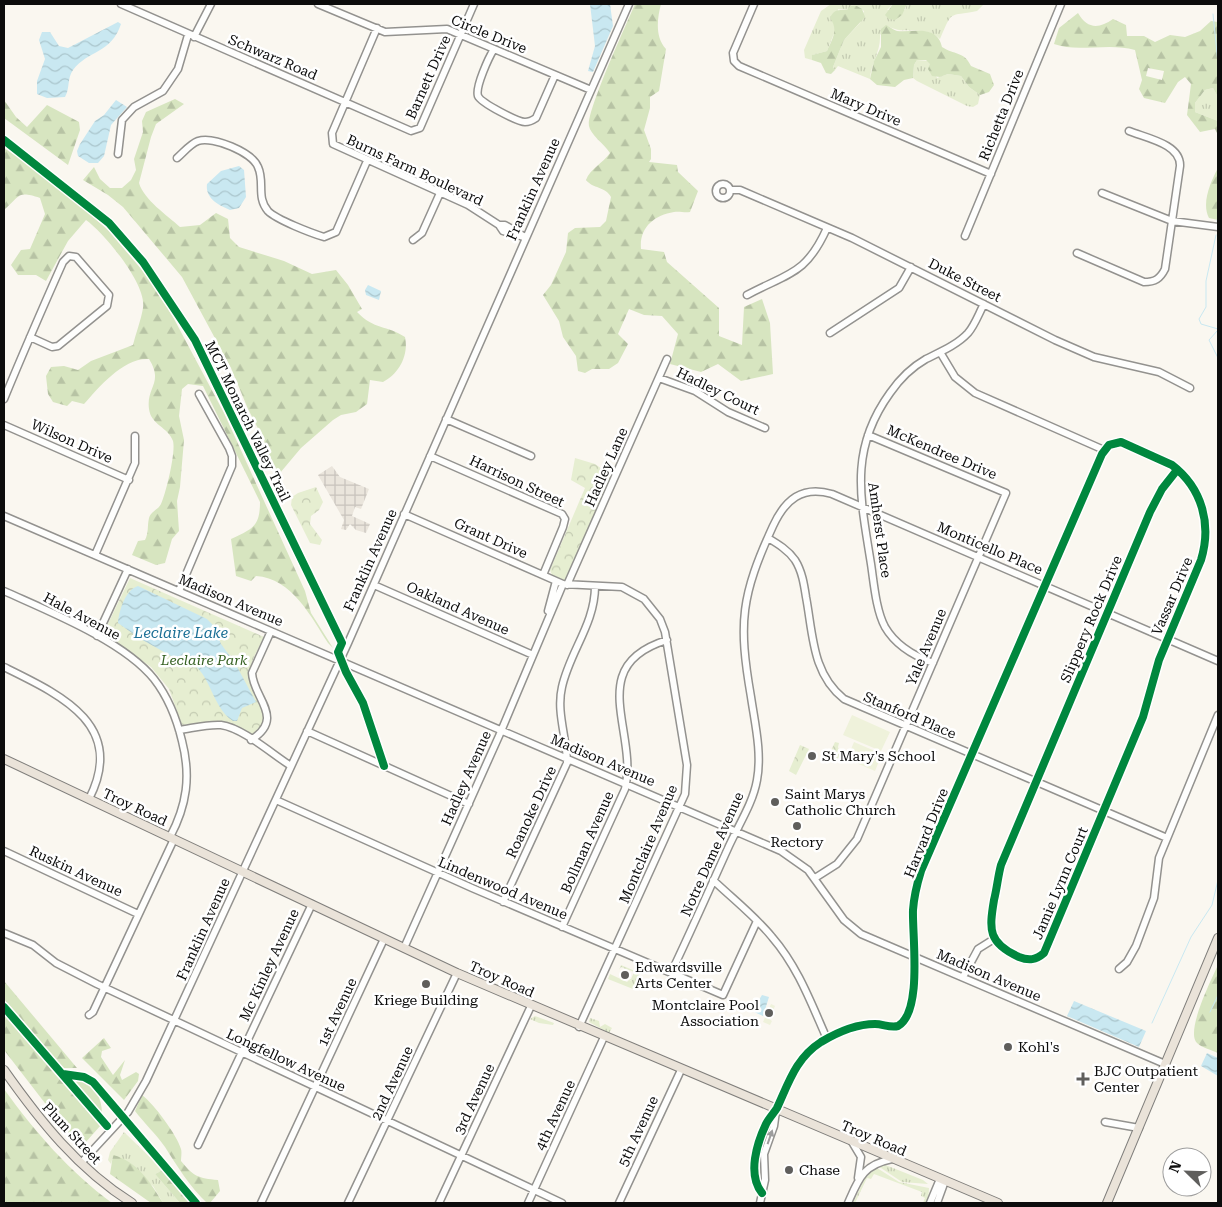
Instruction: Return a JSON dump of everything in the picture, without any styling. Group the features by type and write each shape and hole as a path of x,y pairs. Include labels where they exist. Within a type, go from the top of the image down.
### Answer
{"main road":[{"name":"Troy Road","path":"5,762 90,799 384,939 531,1006 998,1203"},
{"path":"1107,1203 1218,938"},
{"name":"Plum Street","path":"4,1070 55,1137 100,1181 132,1203"}],"street":[{"name":"Schwarz Road","path":"121,4 408,131 415,131"},
{"path":"118,154 122,120 134,107 163,91 178,68 191,36 211,4"},
{"name":"Circle Drive","path":"318,4 391,33 427,28 447,29 591,90"},
{"name":"Barnett Drive","path":"415,131 420,128 474,4"},
{"name":"Franklin Avenue","path":"81,1164 134,1104 174,1021 340,661 629,4"},
{"name":"Mary Drive","path":"754,4 733,53 734,61 738,66 991,174"},
{"name":"Richetta Drive","path":"965,236 1061,4"},
{"path":"344,103 377,28"},
{"path":"494,49 478,88 478,96 483,102 521,122 529,122 536,118 555,75"},
{"name":"Burns Farm Boulevard","path":"344,103 332,133 331,140 336,146 468,205 499,225 505,225 525,237"},
{"path":"1077,253 1144,282 1152,282 1162,276 1165,269 1179,157 1172,149 1129,131"},
{"path":"177,158 194,143 205,140 216,141 250,156 260,173 260,194 269,211 324,237 336,232 367,161"},
{"name":"Duke Street","path":"731,190 740,190 911,266 1055,340 1094,357 1159,372 1190,388"},
{"path":"413,240 422,232 440,193"},
{"path":"1102,193 1172,220 1218,227"},
{"path":"747,295 785,279 800,269 816,250 827,228"},
{"path":"4,399 30,337 62,262 69,256 76,257 108,295 108,306 58,346 52,347 30,337"},
{"path":"830,333 899,288 911,266"},
{"name":"Amherst Place","path":"933,663 904,649 892,636 882,620 859,480 868,435 882,405 898,383 914,368 968,333 984,304"},
{"path":"940,352 955,377 974,393 1104,450"},
{"name":"Hadley Lane","path":"562,583 667,359"},
{"name":"Hadley Court","path":"659,378 695,391 720,408 765,428"},
{"path":"179,591 232,466 232,456 229,448 199,394"},
{"path":"446,419 531,456"},
{"name":"Wilson Drive","path":"4,425 129,480"},
{"name":"McKendree Drive","path":"868,435 1006,493"},
{"path":"95,555 136,463 136,436"},
{"name":"Vassar Drive","path":"1103,812 1143,717 1167,639 1201,560 1206,535 1204,516 1197,495 1177,470 1154,456 1121,442 1112,443 1104,450"},
{"name":"Harvard Drive","path":"760,1203 766,1180 764,1154 774,1126 776,1110 795,1066 813,1048 827,1039 865,1025 894,1027 903,1022 912,992 914,956 913,910 917,884 1104,450"},
{"name":"Harrison Street","path":"430,456 562,514 565,519 563,527 543,575"},
{"name":"Slippery Rock Drive","path":"1036,783 1106,612 1155,501 1177,470"},
{"name":"Monticello Place","path":"804,492 824,492 862,506 1218,661"},
{"name":"Notre Dame Avenue","path":"672,973 757,781 759,756 744,651 744,610 749,583 784,505 793,497 804,492"},
{"name":"Yale Avenue","path":"815,878 837,864 857,839 1006,493"},
{"name":"Grant Drive","path":"404,514 562,583"},
{"name":"Madison Avenue","path":"4,516 790,856 815,878 837,911 852,927 870,938 1165,1064"},
{"name":"Stanford Place","path":"768,538 789,553 802,574 818,664 826,681 844,700 971,756 1167,838"},
{"path":"97,636 128,569"},
{"name":"Montclaire Avenue","path":"562,583 622,587 644,599 660,619 667,640 687,765 685,794 680,807 579,1026"},
{"name":"Hadley Avenue","path":"404,948 501,731 562,583"},
{"name":"Oakland Avenue","path":"374,585 533,655"},
{"name":"Roanoke Drive","path":"503,902 567,763 561,690 591,617 595,586"},
{"name":"Hale Avenue","path":"4,591 97,636 139,664 160,688 179,730 186,759 187,780 183,807 172,838 93,1012 89,1015"},
{"path":"252,740 262,731 267,721 265,707 252,673 271,631"},
{"name":"Bollman Avenue","path":"562,927 626,784 628,764 618,699 620,682 626,668 637,654 652,644 667,640"},
{"path":"4,667 66,703 93,728 99,743 101,760 99,776 90,799"},
{"path":"1119,968 1133,953 1154,898 1156,868 1218,715"},
{"path":"179,730 221,725 235,729 291,766"},
{"path":"307,731 469,804"},
{"path":"963,977 978,949 994,939 991,921 1001,865 1036,783"},
{"name":"Lindenwood Avenue","path":"276,800 436,873 722,994 757,920"},
{"name":"Jamie Lynn Court","path":"994,939 1001,947 1024,958 1034,959 1044,953 1103,812"},
{"name":"Ruskin Avenue","path":"4,851 138,914"},
{"path":"713,880 772,936 794,967 810,998 827,1039"},
{"name":"Mc Kinley Avenue","path":"198,1145 312,904"},
{"name":"Longfellow Avenue","path":"4,933 32,945 56,963 104,988 562,1203"},
{"name":"1st Avenue","path":"261,1203 384,939"},
{"name":"2nd Avenue","path":"348,1203 458,973"},
{"name":"3rd Avenue","path":"438,1203 531,1006"},
{"name":"4th Avenue","path":"528,1203 604,1037"},
{"name":"5th Avenue","path":"619,1203 681,1070"},
{"path":"1105,1122 1139,1128"},
{"path":"852,1142 860,1157 858,1182"},
{"path":"848,1203 858,1182 871,1166 892,1159"},
{"path":"930,1203 943,1180"},
{"path":"936,1203 943,1180"}],"green space":[{"path":"635,4 661,4 658,28 660,39 666,49 659,91 650,97 650,108 644,130 651,149 651,159 649,162 677,165 678,172 698,191 690,212 676,212 660,216 649,224 642,235 641,249 664,252 667,262 719,308 719,336 742,345 744,307 762,299 770,323 773,374 741,381 718,364 701,372 670,364 678,334 662,316 644,315 629,309 618,334 628,344 618,363 609,369 592,369 585,373 578,371 576,356 563,337 559,321 543,295 551,285 566,252 568,233 575,228 600,227 606,221 611,197 606,191 586,180 590,173 610,153 590,129 590,118 600,86"},
{"path":"831,4 893,4 887,10 905,10 907,4 984,4 977,11 952,16 940,39 928,32 894,29 888,26 880,35 870,79 838,66 835,70 833,67 844,40 860,23 864,11 857,6 847,10 838,9 835,31 827,51 812,55 812,60 805,58 804,50 821,11"},
{"path":"893,4 907,4 902,15 895,20 889,19 885,15"},
{"path":"851,6 857,6 862,9 865,17 844,40 833,67 835,70 831,74 826,73 821,63 812,60 812,55 827,51 834,34 833,22 830,18 833,13 839,10 847,10"},
{"path":"1078,13 1089,25 1103,25 1113,19 1126,25 1127,36 1144,36 1155,42 1170,35 1185,37 1200,31 1211,21 1218,22 1218,97 1213,88 1205,90 1195,103 1195,112 1218,121 1218,135 1215,129 1200,132 1187,115 1191,84 1185,77 1178,82 1165,103 1144,98 1139,89 1142,80 1135,50 1114,47 1063,47 1054,44 1059,28","holes":["1148,68 1164,71 1162,80 1146,76"]},
{"path":"886,25 897,31 930,32 939,40 942,47 962,56 971,66 990,74 994,85 989,92 980,95 969,87 961,76 948,74 940,77 932,76 928,69 930,64 926,60 917,60 914,65 913,78 904,80 895,87 877,85 870,79 874,61 881,47 881,29"},
{"path":"917,60 929,61 937,78 948,74 961,76 969,87 980,95 978,104 973,107 967,106 917,81 913,78 914,65"},
{"path":"1213,88 1218,97 1218,121 1195,112 1195,103 1205,90"},
{"path":"175,99 184,104 156,124 139,183 151,201 180,227 200,225 216,213 228,219 230,238 239,247 284,261 312,274 336,270 348,285 362,309 357,312 363,318 405,337 406,350 402,363 389,379 383,382 370,380 367,404 356,412 341,415 333,420 301,448 280,473 270,464 264,440 248,409 231,368 182,277 123,207 108,195 83,180 94,167 100,179 110,188 122,188 131,180 136,170 134,159 143,132 142,121 146,112"},
{"path":"4,100 16,117 27,127 47,105 79,122 80,130 68,165 4,118"},
{"path":"4,148 42,173 108,230 148,277 173,317 224,413 305,591 311,613 333,648 299,600 290,591 269,578 256,576 251,581 236,576 231,539 253,526 260,511 260,502 203,386 188,384 182,389 179,416 184,440 177,501 179,531 172,539 165,563 156,565 132,555 138,541 145,540 150,516 163,499 174,446 171,436 150,414 150,395 155,380 153,367 149,359 130,363 113,374 84,404 72,401 67,406 53,402 48,394 46,376 51,367 64,366 78,370 91,361 133,345 143,308 142,298 138,286 123,260 103,236 86,220 68,241 46,281 36,275 18,275 11,265 21,250 30,249 45,214 40,198 26,195 19,196 4,210"},
{"path":"1218,168 1218,220 1209,218 1206,199"},
{"path":"575,458 595,464 613,477 566,581 552,575 550,570 585,488 571,480"},
{"path":"316,487 323,502 319,510 311,516 310,524 322,540 320,545 310,543 291,505 292,497"},
{"name":"Leclaire Park","path":"130,578 264,637 252,662 250,672 252,685 264,715 262,730 252,735 226,724 202,723 182,725 169,689 151,667 103,634"},
{"path":"852,715 890,732 881,751 843,735"},
{"path":"835,742 839,743 840,754 837,760 828,757"},
{"path":"854,742 882,754 875,771 847,759"},
{"path":"800,745 809,749 796,775 789,771"},
{"path":"621,965 635,971 635,973 640,967 643,967 633,989 608,979 610,974 627,982 629,980 632,981 629,979 631,979 634,972 621,967 619,970"},
{"path":"1218,965 1218,1053 1204,1048 1197,1043 1194,1037 1194,1028 1201,1005"},
{"path":"4,981 77,1068 63,1068 4,999"},
{"name":"Montclaire Pool Association","path":"771,1004 775,1006 769,1019 772,1021 770,1025 763,1022"},
{"path":"4,1014 101,1125 85,1143 78,1146 4,1050"},
{"path":"535,1016 554,1023 553,1025 539,1023 530,1019"},
{"path":"590,1018 599,1021 600,1027 605,1024 612,1028 609,1033 589,1022"},
{"path":"104,1038 111,1048 102,1051 101,1057 113,1075 125,1060 120,1075 122,1080 136,1072 139,1074 138,1081 124,1100 82,1058"},
{"path":"81,1080 97,1093 101,1103 102,1114 75,1082"},
{"path":"4,1089 28,1120 67,1164 112,1203 4,1203"},
{"path":"142,1095 159,1112 175,1136 181,1149 181,1161 193,1174 218,1180 220,1191 210,1203 207,1203 195,1190 161,1142 135,1111"},
{"path":"124,1132 163,1170 155,1174 180,1203 163,1203 153,1186 113,1156 111,1164 108,1160 110,1152"},
{"path":"113,1155 122,1158 136,1168 154,1188 163,1203 151,1203 110,1174"},
{"path":"883,1164 923,1180 928,1184 902,1182 878,1166"},
{"path":"874,1166 899,1182 929,1188 928,1203 923,1203 925,1198 921,1196 922,1192 874,1174 871,1179 867,1178 855,1203 853,1203 867,1174"},
{"path":"163,1170 193,1203 180,1203 155,1174"}],"shaded area":[{"path":"332,466 340,477 369,489 361,509 355,507 352,516 370,524 366,533 356,530 350,524 346,530 341,529 344,520 318,475"}],"water":[{"path":"590,4 610,4 613,26 593,72 588,71 595,46"},
{"path":"118,22 121,24 117,34 111,41 73,70 65,97 47,98 37,94 37,81 45,59 39,40 42,32 50,32 59,46 68,48"},
{"path":"116,100 127,107 111,125 104,156 98,163 89,163 78,156 77,151 80,144 95,121 104,115"},
{"path":"239,166 244,170 246,197 239,208 230,210 210,197 207,184 221,171"},
{"path":"368,285 381,291 379,300 366,295 365,290"},
{"name":"Leclaire Lake","path":"138,586 207,619 213,625 221,644 235,663 256,702 242,708 237,721 233,721 225,714 200,670 193,664 184,659 180,661 139,638 118,623 121,607 126,596 133,588"},
{"path":"762,995 769,997 763,1016 752,1011"},
{"path":"1074,1001 1146,1031 1139,1047 1067,1016"},
{"path":"1207,1053 1218,1058 1218,1076 1201,1066"}],"waterway":[{"path":"1213,14 1218,63"},
{"path":"1217,221 1218,217"},
{"path":"1216,235 1206,281 1206,307 1199,319 1201,324 1218,329"},
{"path":"1218,330 1209,340 1218,358"},
{"path":"1152,1023 1191,937 1212,905 1218,880"},
{"path":"1210,1012 1218,995"}],"cycle path":[{"name":"MCT Monarch Valley Trail","path":"4,140 109,223 143,262 195,340 342,643 338,652 346,672 363,703 384,766"},
{"path":"762,1193 757,1185 754,1168 759,1140 766,1124 777,1108 794,1071 805,1055 812,1048 833,1035 868,1024 898,1026 906,1018 911,1005 913,990 913,910 921,871 1102,454 1109,445 1121,442 1172,465 1182,474 1191,484 1202,508 1205,520 1204,547 1201,560 1159,660 1143,717 1044,953 1038,957 1026,959 1009,952 996,941 991,920 1001,865 1150,512 1162,489 1177,470"},
{"path":"4,1007 107,1126"},
{"path":"63,1074 84,1077 93,1082 196,1203"}],"place":[{"name":"St Mary's School","path":"812,756"},
{"name":"Saint Marys Catholic Church","path":"775,802"},
{"name":"Rectory","path":"797,826"},
{"name":"Edwardsville Arts Center","path":"625,975"},
{"name":"Kriege Building","path":"426,984"},
{"name":"Montclaire Pool Association","path":"769,1013"},
{"name":"Kohl's","path":"1008,1047"},
{"name":"BJC Outpatient Center","path":"1083,1079"},
{"name":"Chase","path":"789,1170"}]}
